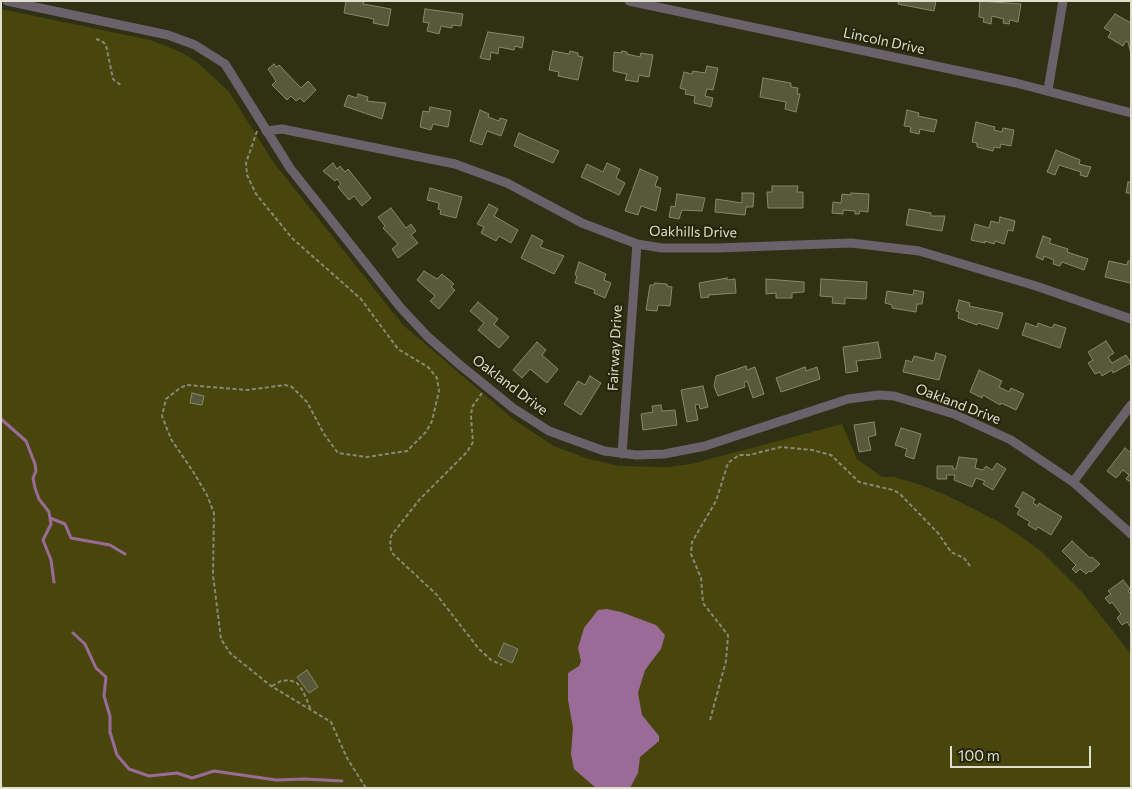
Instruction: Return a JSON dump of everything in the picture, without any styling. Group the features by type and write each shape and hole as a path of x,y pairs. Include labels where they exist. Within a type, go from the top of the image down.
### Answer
{"street":[{"name":"Oakland Drive","path":"7,1 155,32 195,45 229,68 264,128 306,190 390,296 428,336 487,387 520,414 543,428 586,446 622,454 648,455 690,450 835,402 865,396 888,395 931,406 1012,440 1074,482 1131,534"},
{"name":"Lincoln Drive","path":"629,1 1048,90 1131,113"},
{"path":"1048,90 1063,1"},
{"name":"Oakhills Drive","path":"264,128 282,129 455,164 507,183 582,223 637,244 662,248 851,244 919,251 1036,286 1131,319"},
{"name":"Fairway Drive","path":"622,454 637,244"},
{"path":"1074,482 1131,405"}],"path":[{"path":"96,39 106,45 113,79 122,86"},
{"path":"264,128 255,132 246,163 247,175 256,194 292,238 361,298 398,349 428,367 437,378 439,391 432,421 426,432 407,451 367,457 338,453 324,434 307,402 292,387 285,385 247,390 187,385 173,393 163,404 162,416 171,439 203,487 214,514 213,575 221,639 230,653 271,686 331,722 347,758 366,788"},
{"path":"487,387 472,407 470,417 472,442 467,452 440,478 403,519 391,536 390,546 392,553 436,594 479,649 491,660 502,665"},
{"path":"710,720 726,662 728,635 703,603 700,578 691,554 692,542 716,501 728,463 739,455 781,447 812,450 831,455 859,482 893,490 900,494 938,533 951,552 964,558 970,566"},
{"path":"271,686 288,680 296,683 303,691 311,710"}],"shaded area":[{"path":"1,9 150,40 181,52 198,63 229,92 274,163 403,325 513,419 554,446 586,458 619,466 668,467 691,464 842,424 857,459 882,477 894,477 948,496 997,521 1019,535 1042,552 1082,592 1131,654 1131,788 1,788"},
{"path":"607,609 656,625 665,635 661,649 645,670 638,693 642,715 659,736 659,741 640,757 638,773 630,788 596,788 574,769 571,754 573,728 568,700 568,673 579,666 581,661 578,648 584,628 598,610"}],"building":[{"path":"346,1 364,1 363,4 391,9 388,26 373,23 374,19 344,13"},
{"path":"899,1 936,1 934,11 898,4"},
{"path":"980,1 1021,4 1018,22 1010,20 1009,24 1003,23 1004,19 992,16 991,24 983,22 984,18 979,17"},
{"path":"425,9 463,14 461,26 452,25 452,28 441,26 439,34 427,31 429,23 423,22"},
{"path":"1115,14 1131,23 1131,54 1128,42 1126,41 1123,46 1108,37 1111,32 1104,28"},
{"path":"488,32 524,37 522,48 515,46 514,50 499,47 498,54 491,52 490,60 480,58"},
{"path":"553,51 569,54 570,51 578,53 578,56 583,57 578,80 558,76 559,72 549,70"},
{"path":"622,51 640,57 641,53 653,55 649,77 639,75 638,82 625,80 627,74 613,71 614,52 621,53"},
{"path":"274,64 277,67 279,65 301,88 308,81 316,90 304,102 300,98 296,101 291,96 287,100 272,85 276,81 268,69"},
{"path":"707,66 718,68 713,90 707,89 705,96 713,98 711,107 694,103 695,96 685,94 686,90 680,88 684,72 692,74 693,71 705,73"},
{"path":"763,78 791,83 791,87 798,88 797,94 800,94 796,112 785,109 786,102 760,97"},
{"path":"358,94 368,97 367,101 386,103 382,119 344,106 348,95 357,98"},
{"path":"430,107 451,111 448,127 433,124 431,130 420,127 423,111 429,112"},
{"path":"480,110 489,114 488,117 499,121 500,118 507,120 501,136 487,131 482,145 470,141"},
{"path":"907,110 919,113 918,116 937,120 934,132 920,129 919,134 910,132 911,127 904,126"},
{"path":"976,122 995,127 994,130 1002,132 1003,128 1014,130 1011,146 1001,144 1000,148 994,147 993,151 977,147 977,143 972,142"},
{"path":"519,133 559,151 553,163 514,146"},
{"path":"1056,150 1080,160 1079,164 1091,167 1087,177 1080,175 1081,172 1059,165 1055,175 1047,172"},
{"path":"333,163 337,169 340,166 345,172 348,169 371,198 362,206 354,196 349,200 338,187 341,184 337,179 335,181 323,171"},
{"path":"607,163 620,169 616,178 625,183 619,195 581,177 587,164 603,172"},
{"path":"640,169 658,177 655,186 661,188 656,211 641,206 638,215 625,211"},
{"path":"1128,182 1131,182 1131,193 1126,193"},
{"path":"772,186 798,186 797,192 803,192 803,208 768,208 767,192 772,192"},
{"path":"430,188 462,197 456,218 440,214 441,210 438,209 439,203 427,200"},
{"path":"742,193 754,193 753,207 746,207 745,215 715,212 716,199 742,203"},
{"path":"851,193 869,194 868,212 860,211 859,214 855,214 855,211 843,210 843,214 832,213 833,202 841,203 842,194 851,195"},
{"path":"677,194 705,198 702,211 682,210 679,219 669,217 671,206 675,207"},
{"path":"489,204 498,209 494,216 518,230 511,243 499,236 496,241 481,233 484,227 477,224"},
{"path":"391,208 406,228 411,224 416,231 411,235 418,243 398,258 392,249 398,244 383,228 385,226 378,217"},
{"path":"909,209 931,213 931,216 945,216 942,231 906,225"},
{"path":"1000,217 1015,221 1013,231 1008,230 1004,244 995,241 994,244 971,240 975,224 989,228 991,221 999,223"},
{"path":"532,235 543,241 540,247 564,256 554,274 521,258"},
{"path":"1043,236 1051,239 1049,243 1068,249 1067,252 1088,259 1084,270 1062,262 1060,266 1053,264 1054,260 1044,256 1043,260 1036,257"},
{"path":"1109,261 1127,265 1128,261 1131,261 1131,286 1130,283 1105,277"},
{"path":"579,262 606,274 604,280 611,283 605,298 594,293 595,290 575,283"},
{"path":"424,271 437,279 442,274 454,284 451,287 455,290 439,309 430,301 435,296 417,280"},
{"path":"727,278 727,280 735,279 736,293 708,295 709,297 701,298 699,283"},
{"path":"766,279 804,282 804,292 792,293 792,298 776,298 776,293 766,294"},
{"path":"821,279 867,282 866,299 845,298 845,304 832,303 833,297 820,296"},
{"path":"655,283 667,284 667,286 672,287 670,306 658,305 657,311 646,310 650,285"},
{"path":"914,290 924,292 922,304 917,304 916,312 892,308 892,305 885,303 887,291 913,295"},
{"path":"959,300 970,303 969,306 1003,313 998,329 978,323 977,325 958,318 959,312 956,311"},
{"path":"478,302 498,319 494,324 509,337 499,348 478,330 484,323 470,311"},
{"path":"1026,323 1037,327 1038,323 1052,328 1054,324 1066,328 1060,348 1022,335"},
{"path":"1106,341 1114,353 1108,357 1112,363 1126,355 1131,363 1113,373 1112,370 1102,376 1100,372 1095,374 1088,363 1093,360 1088,352"},
{"path":"537,342 546,350 542,355 558,369 547,383 530,369 522,378 513,370"},
{"path":"878,342 881,358 856,361 858,371 846,373 843,347"},
{"path":"936,353 946,356 939,380 903,372 906,360 912,362 914,356 934,361"},
{"path":"746,366 747,370 755,367 764,394 753,398 747,381 744,383 745,387 718,396 714,386 716,376"},
{"path":"805,367 806,371 817,367 820,379 781,392 776,378"},
{"path":"979,370 1002,381 999,387 1009,392 1011,388 1024,394 1016,410 1001,403 1000,405 983,395 982,398 970,392"},
{"path":"590,376 601,383 581,415 564,404 578,381 585,385"},
{"path":"703,386 708,407 700,409 699,404 695,405 698,420 687,422 681,390"},
{"path":"192,393 204,396 202,405 190,403"},
{"path":"661,405 662,411 675,410 677,425 643,430 641,414 653,412 652,406"},
{"path":"874,422 876,435 868,437 871,450 859,452 854,425"},
{"path":"901,428 921,434 914,459 905,456 907,449 895,445"},
{"path":"1125,448 1131,453 1131,482 1126,479 1129,475 1123,470 1116,478 1107,471"},
{"path":"959,457 977,459 975,468 983,470 986,466 992,470 997,463 1006,469 993,490 983,484 985,481 976,478 972,487 954,480 955,475 946,475 947,479 937,479 937,466 953,466 953,469 956,469"},
{"path":"1023,492 1035,499 1033,503 1038,506 1039,503 1062,517 1051,535 1038,527 1036,530 1028,525 1030,522 1017,514 1020,509 1015,506"},
{"path":"1072,541 1090,558 1092,557 1100,564 1091,572 1089,571 1086,574 1080,569 1076,573 1072,569 1076,565 1062,551"},
{"path":"1123,580 1130,589 1128,591 1131,594 1131,628 1127,622 1122,625 1117,618 1121,614 1112,602 1110,604 1105,598 1111,594 1108,591"},
{"path":"504,643 518,649 512,663 498,656"},
{"path":"307,670 318,687 309,693 297,677"}],"waterway":[{"path":"1,419 26,441 35,464 36,471 33,478 35,488 39,499 49,512 51,524 43,540 51,560 54,582"},
{"path":"50,518 65,524 71,538 110,545 125,554"},
{"path":"73,633 85,644 96,668 106,677 104,696 110,716 110,732 117,755 129,769 149,776 177,773 192,778 214,771 276,780 342,781"}]}
